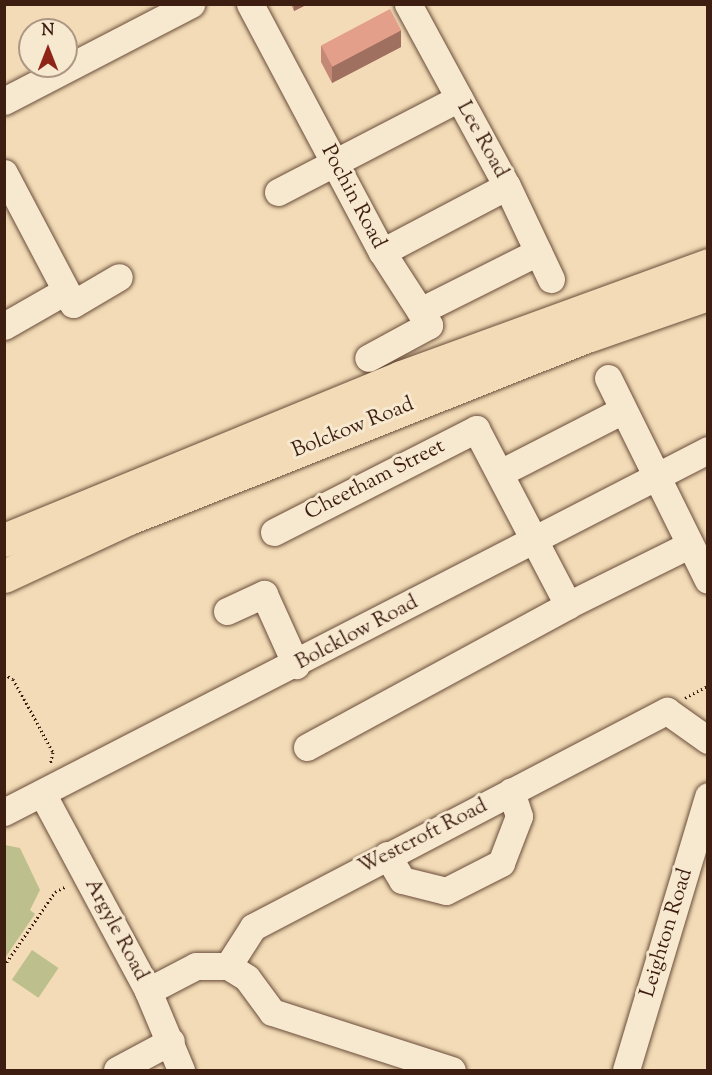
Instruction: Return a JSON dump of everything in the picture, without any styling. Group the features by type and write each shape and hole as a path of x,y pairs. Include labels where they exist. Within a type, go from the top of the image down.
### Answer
{"highway":[{"name":"Bolckow Road","path":"4,540 401,377 708,265"},
{"name":"Bolckow Road","path":"4,576 140,513 590,334 708,294"}],"street":[{"path":"4,101 191,4"},
{"name":"Pochin Road","path":"250,4 382,252 420,311"},
{"name":"Lee Road","path":"408,4 507,186 551,279"},
{"path":"278,192 459,98"},
{"path":"4,173 11,202 73,304 119,277"},
{"path":"382,252 507,186"},
{"path":"368,358 429,325 420,311 538,252"},
{"path":"4,326 65,291"},
{"path":"608,378 655,477 708,580"},
{"path":"568,605 500,472 623,410"},
{"name":"Cheetham Street","path":"274,532 476,429 500,472"},
{"name":"Bolcklow Road","path":"4,812 296,665 708,450"},
{"path":"307,747 568,605 689,545"},
{"path":"227,611 264,594 296,665"},
{"name":"Westcroft Road","path":"228,966 253,927 387,855 667,711 708,740"},
{"name":"Argyle Road","path":"50,790 88,877 148,991 182,1071"},
{"path":"387,855 402,880 446,891 501,863 519,816 511,791"},
{"name":"Leighton Road","path":"626,1071 708,796"},
{"path":"148,991 196,966 228,966 247,978 272,1012 452,1071"},
{"path":"117,1071 171,1041"}],"path":[{"path":"4,674 13,679 53,752 49,772 50,790"},
{"path":"4,966 55,892 88,877"}],"green space":[{"path":"5,845 20,848 40,890 30,910 35,914 5,958"},
{"path":"32,950 59,968 38,998 12,980"}],"building":[{"path":"390,9 401,30 332,67 321,46"}]}
